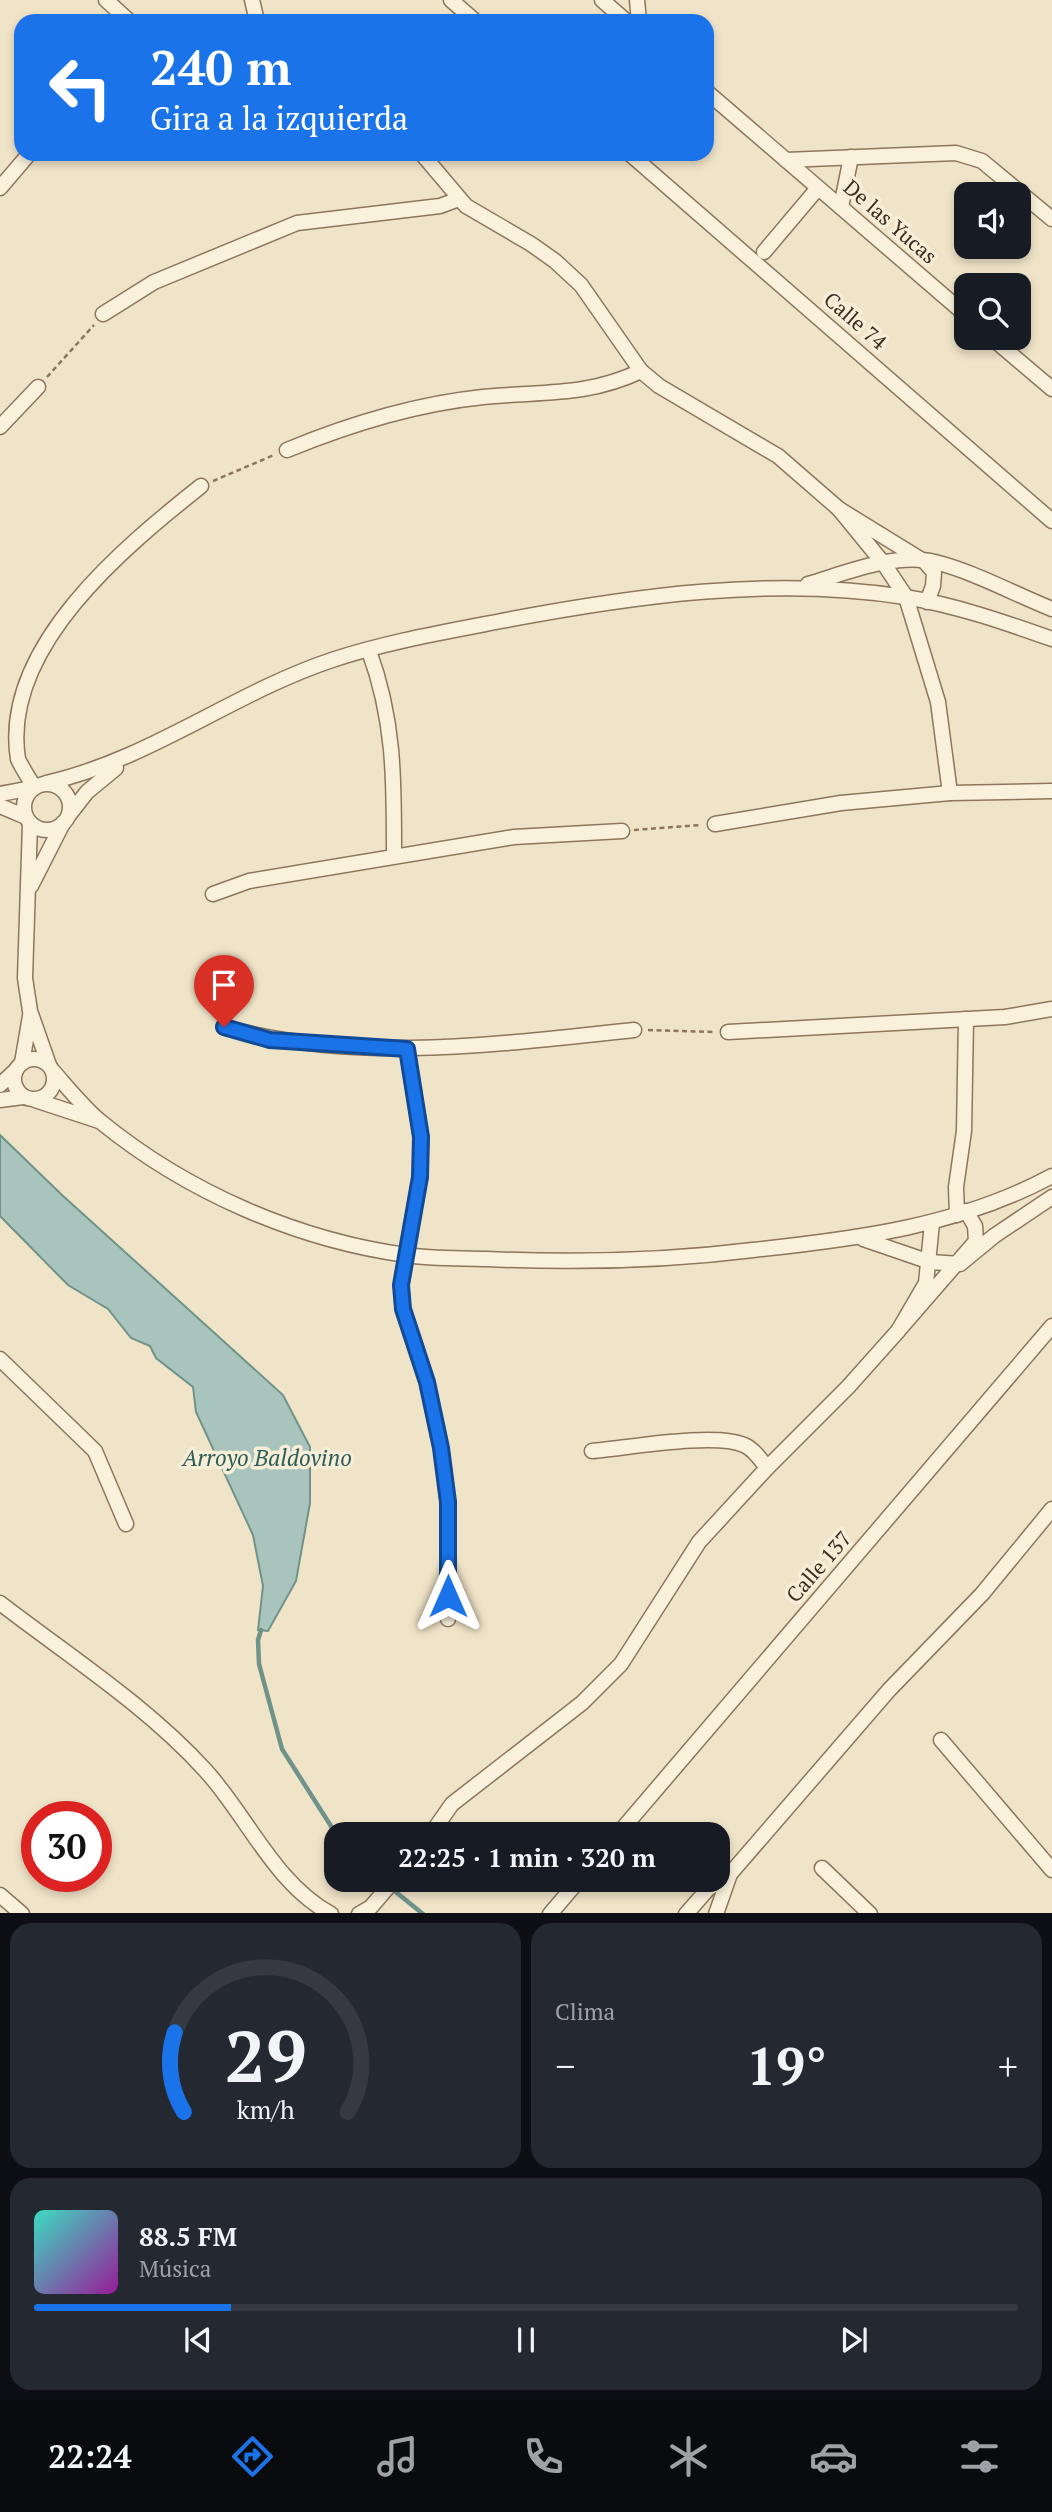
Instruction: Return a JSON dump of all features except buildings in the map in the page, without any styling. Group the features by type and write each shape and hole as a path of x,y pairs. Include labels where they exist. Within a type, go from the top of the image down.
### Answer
{"street":[{"path":"106,0 121,14"},
{"path":"451,0 467,14"},
{"path":"602,0 617,14"},
{"name":"De las Yucas","path":"714,98 954,305"},
{"path":"786,160 956,153 982,161 1052,219"},
{"path":"841,207 851,157"},
{"path":"0,188 23,161"},
{"path":"428,161 459,199 555,261 581,285 641,371 659,386 778,456 839,509 925,562 934,572 933,586 927,602"},
{"name":"Calle 74","path":"638,161 1052,522"},
{"path":"764,252 818,188"},
{"path":"103,314 154,282 297,223 440,206 459,199"},
{"path":"1006,350 1052,389"},
{"path":"287,450 345,426 423,406 482,397 595,389 641,371"},
{"path":"0,427 38,387"},
{"path":"66,819 69,800 66,793 61,788 38,786 19,759 13,715 25,670 52,619 107,561 201,486"},
{"path":"839,509 884,564 906,597 938,702 950,793"},
{"path":"800,587 884,564 934,562 1052,609"},
{"path":"0,794 89,773 131,756 226,707 331,660 447,631 586,605 800,587 906,597 990,617 1052,639"},
{"path":"369,651 389,716 394,768 394,856"},
{"path":"29,890 66,819 87,792 131,756"},
{"path":"0,1100 29,1098 49,1093 53,1087 51,1068 30,1011 25,978 29,890 28,820 24,802 38,786"},
{"path":"715,824 841,803 950,793 1052,791"},
{"path":"0,806 44,830 66,819"},
{"path":"213,894 249,881 514,837 622,831"},
{"path":"728,1032 966,1019 1052,1009"},
{"path":"30,1011 14,1082 29,1098 101,1122"},
{"path":"960,1264 976,1241 975,1226 962,1213 956,1187 964,1131 966,1019"},
{"path":"224,1027 270,1040 407,1049 634,1030"},
{"path":"407,1049 421,1137 420,1177 401,1285 403,1309 427,1382 441,1448 448,1502 448,1619"},
{"path":"0,1085 19,1066 38,1059 51,1068 101,1122 191,1184 248,1210 355,1245 408,1256 582,1263 703,1256 862,1238 932,1223 1052,1176"},
{"path":"439,1822 452,1804 582,1703 621,1664 686,1560 767,1468 848,1387 960,1264 994,1236 1052,1197"},
{"path":"898,1331 926,1283 932,1223"},
{"path":"862,1238 930,1262 960,1264"},
{"name":"Calle 137","path":"628,1822 1052,1326"},
{"path":"0,1359 95,1451 126,1524"},
{"path":"592,1451 708,1441 743,1444 755,1452 767,1468"},
{"path":"730,1874 890,1690 982,1594 1052,1509"},
{"path":"0,1603 171,1737 207,1772 277,1865 316,1906 331,1913"},
{"path":"941,1740 1052,1870"},
{"path":"822,1868 870,1913"},
{"path":"359,1913 371,1907 384,1892"},
{"path":"550,1913 568,1892"},
{"path":"686,1913 705,1892"},
{"path":"716,1913 724,1892"},
{"path":"0,1895 22,1913"}],"path":[{"path":"38,387 103,314"},
{"path":"201,486 287,450"},
{"path":"622,831 715,824"},
{"path":"634,1030 728,1032"}],"water":[{"name":"Arroyo Baldovino","path":"0,1135 62,1195 283,1395 310,1447 310,1503 296,1581 268,1631 258,1630 263,1586 253,1535 196,1412 193,1387 156,1358 150,1346 131,1338 108,1309 68,1285 0,1216"}],"waterway":[{"name":"Arroyo Baldovino","path":"261,1630 258,1640 259,1664 282,1749 328,1822"},
{"name":"Arroyo Baldovino","path":"396,1892 422,1913"}],"route":[{"path":"224,1027 270,1040 407,1049 421,1137 420,1177 401,1285 403,1309 427,1382 441,1448 448,1502 448,1596"}]}
